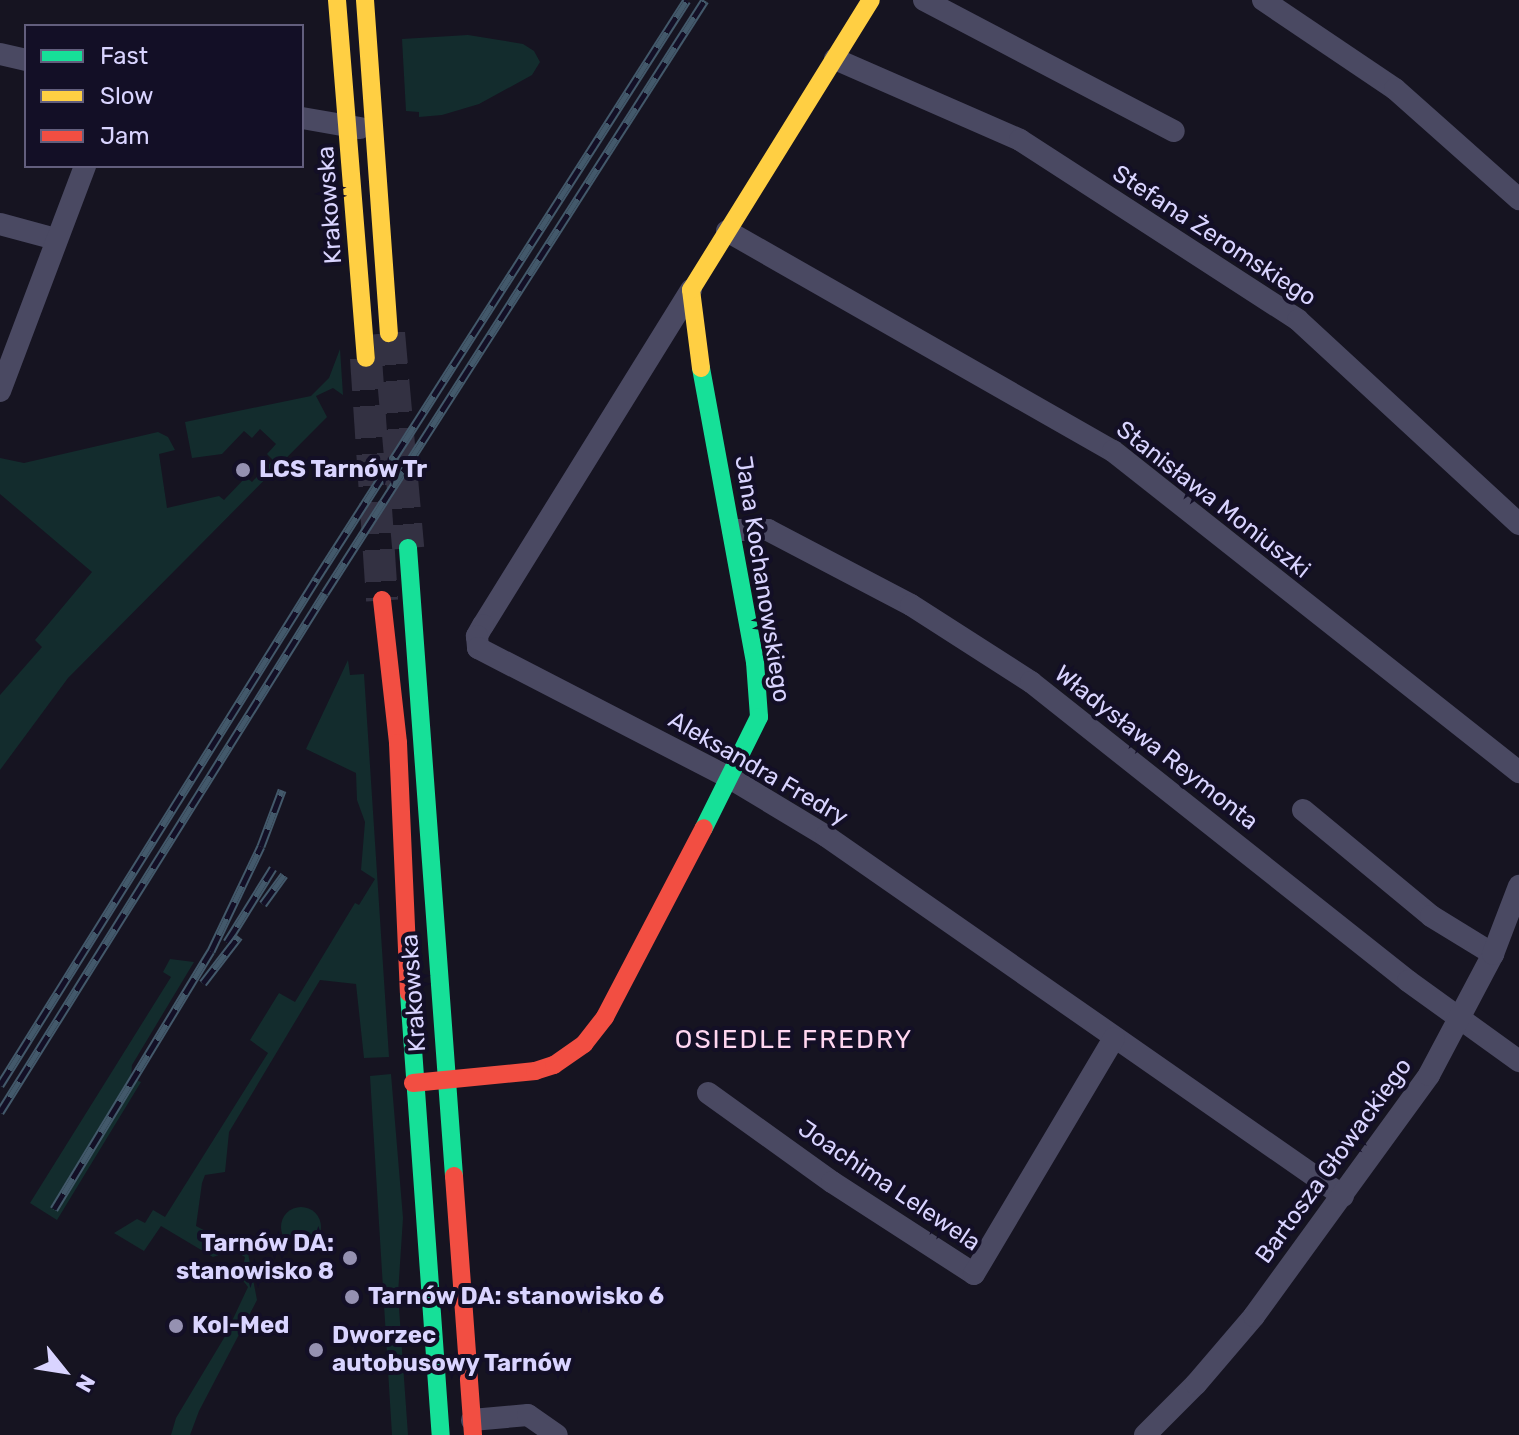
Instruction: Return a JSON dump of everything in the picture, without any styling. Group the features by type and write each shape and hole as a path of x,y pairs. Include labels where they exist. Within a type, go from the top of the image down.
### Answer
{"street":[{"name":"Krakowska","path":"337,0 366,358"},
{"name":"Krakowska","path":"365,0 389,333"},
{"path":"691,290 871,0"},
{"path":"924,0 1174,131"},
{"path":"1263,0 1395,89 1519,199"},
{"path":"0,54 24,60"},
{"name":"Stefana Żeromskiego","path":"835,59 1020,140 1298,320 1519,524"},
{"path":"304,118 348,127 373,128"},
{"path":"0,391 84,168"},
{"path":"0,224 56,239"},
{"name":"Stanisława Moniuszki","path":"727,231 1113,451 1519,772"},
{"name":"Jana Kochanowskiego","path":"413,1083 535,1071 554,1065 584,1044 605,1017 759,717 755,662 696,339 691,290"},
{"name":"Aleksandra Fredry","path":"691,290 483,625 477,643 482,653 730,778 826,836 1343,1196"},
{"name":"Władysława Reymonta","path":"733,530 768,530 911,605 1031,682 1461,1020 1519,1061"},
{"name":"Krakowska","path":"408,548 472,1428"},
{"name":"Krakowska","path":"382,600 398,743 413,1083 441,1435"},
{"path":"1303,810 1431,916 1493,954"},
{"name":"Bartosza Głowackiego","path":"1145,1435 1196,1384 1254,1316 1429,1075 1461,1020 1493,954 1519,886"},
{"name":"Joachima Lelewela","path":"708,1093 832,1182 974,1274 1114,1038"},
{"path":"472,1428 528,1415 557,1435"}],"green space":[{"path":"468,35 523,44 534,51 540,62 532,75 479,104 442,115 419,117 419,112 406,111 402,39"},
{"path":"340,349 343,395 333,388 316,396 327,417 68,678 0,770 0,695 42,647 35,640 92,572 0,494 0,458 24,463 158,432 168,437 175,450 159,454 167,508 219,496 224,500 246,477 252,482 273,460 267,454 276,444 260,429 252,438 244,431 222,454 192,458 185,422 311,396 329,378"},
{"path":"348,660 350,675 364,674 389,1057 364,1058 356,984 320,980 229,1132 225,1172 205,1175 202,1183 196,1226 248,1253 257,1300 199,1411 190,1435 171,1435 176,1418 224,1338 248,1287 241,1278 245,1257 233,1250 213,1257 161,1226 144,1251 114,1233 137,1219 145,1223 153,1210 165,1217 268,1053 250,1040 279,993 295,1002 355,903 359,905 375,879 361,870 365,822 357,800 356,773 306,749"},
{"path":"170,959 194,962 132,1065 131,1078 141,1082 57,1220 30,1203 171,977 163,972"},
{"path":"391,1074 403,1218 398,1294 408,1435 392,1435 370,1076"},
{"path":"301,1207 315,1213 321,1227 315,1241 301,1247 287,1241 281,1227 287,1213"}],"tunnel":[{"path":"389,333 408,548"},
{"path":"366,358 382,600"}],"railway":[{"path":"0,1085 317,578 687,0"},
{"path":"0,1112 325,593 705,0"},
{"path":"54,1209 211,951 261,846 282,790"},
{"path":"227,942 273,868"},
{"path":"263,904 284,875"},
{"path":"203,983 239,936"}],"traffic: fast":[{"path":"701,368 755,662 759,717 704,828"},
{"path":"408,548 454,1176"},
{"path":"409,993 441,1435"}],"traffic: slow":[{"path":"337,0 366,358"},
{"path":"365,0 389,333"},
{"path":"701,368 691,290 871,0"}],"traffic: jam":[{"path":"382,600 398,743 409,993"},
{"path":"413,1083 535,1071 554,1065 584,1044 605,1017 704,828"},
{"path":"454,1176 473,1435"}],"place":[{"name":"LCS Tarnów Tr","path":"243,470"},
{"name":"Tarnów DA: stanowisko 8","path":"350,1258"},
{"name":"Tarnów DA: stanowisko 6","path":"352,1297"},
{"name":"Kol-Med","path":"176,1326"},
{"name":"Dworzec autobusowy Tarnów","path":"316,1350"}],"district":[{"name":"OSIEDLE FREDRY","path":"794,1040"}]}
